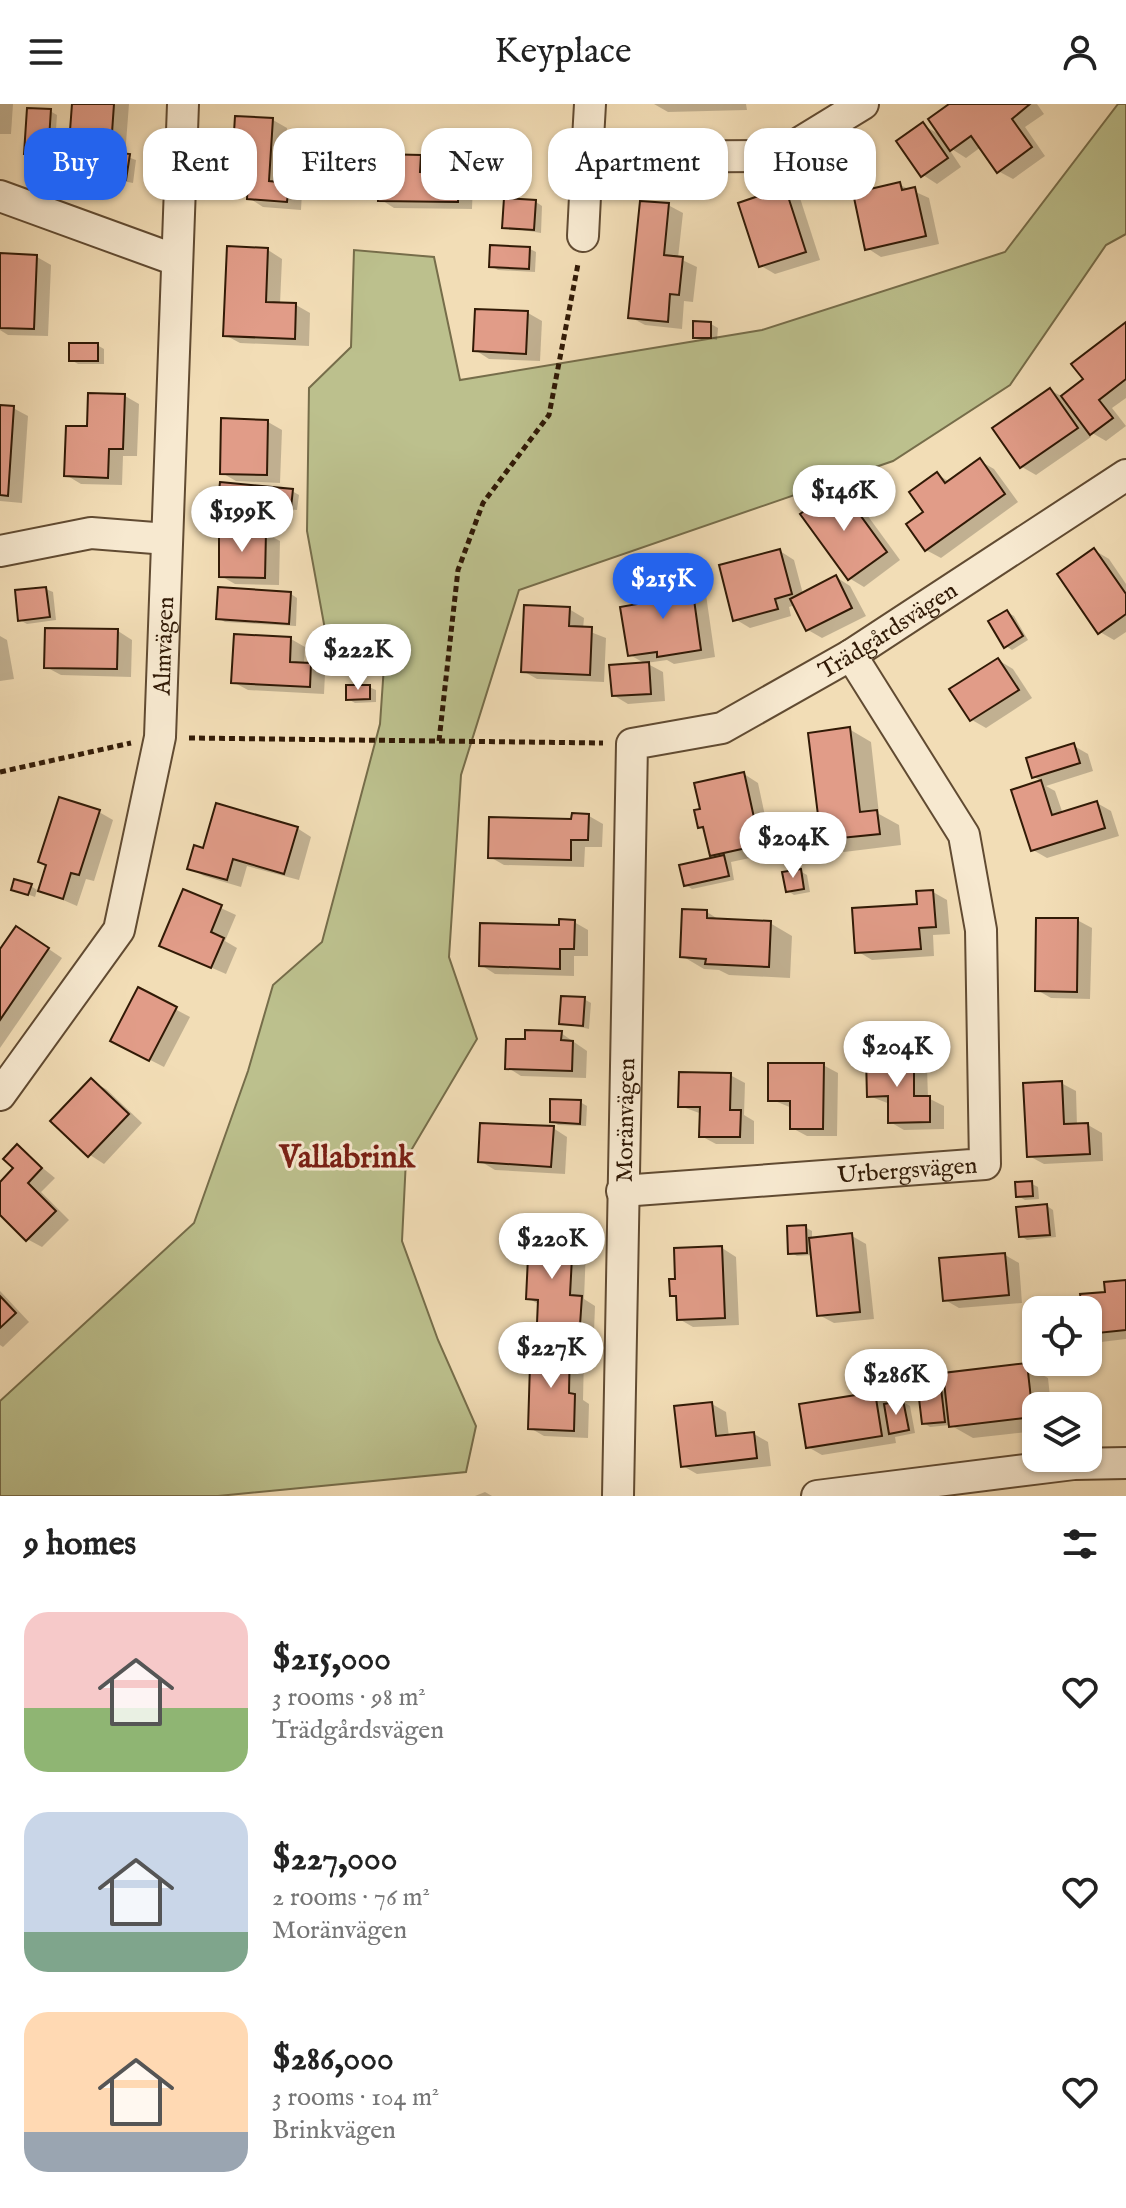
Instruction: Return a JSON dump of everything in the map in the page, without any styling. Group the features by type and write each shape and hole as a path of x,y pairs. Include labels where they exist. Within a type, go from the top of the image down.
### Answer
{"street":[{"name":"Almvägen","path":"0,1095 119,930 160,737 183,104"},
{"path":"589,128 590,104"},
{"path":"728,156 778,156 863,104"},
{"path":"0,196 176,260"},
{"path":"583,236 585,200"},
{"name":"Trädgårdsvägen","path":"632,744 722,728 851,655 1126,475"},
{"path":"0,551 91,533 167,539"},
{"name":"Urbergsvägen","path":"622,1191 985,1164 981,930 964,835 851,655"},
{"name":"Moränvägen","path":"618,1496 632,744"},
{"path":"817,1496 1074,1464 1126,1463"}],"path":[{"path":"439,741 458,570 483,503 549,415 583,236"},
{"path":"0,772 160,737 632,744"}],"green space":[{"path":"1118,104 1126,104 1126,234 1106,245 1010,385 893,461 519,590 461,775 449,957 477,1039 406,1159 402,1241 438,1340 476,1426 466,1472 218,1496 0,1496 0,1401 194,1223 248,1071 273,985 322,942 380,724 385,651 330,657 307,531 309,388 351,347 354,250 434,257 460,380 762,330 1005,252"}],"building":[{"path":"72,104 114,104 112,128 70,128"},
{"path":"949,104 1030,104 1012,119 1032,147 997,173 971,136 950,151 928,119"},
{"path":"27,108 51,109 50,128 26,128"},
{"path":"235,116 273,118 269,181 273,181 273,200 287,202 257,200 257,128 234,128"},
{"path":"923,122 948,158 921,177 896,141"},
{"path":"405,155 421,155 421,200 458,200 458,202 378,201 405,200"},
{"path":"900,182 902,190 915,187 926,236 865,250 854,200 876,200 876,188"},
{"path":"504,200 536,200 534,230 502,228"},
{"path":"747,200 789,200 806,252 759,267 738,203"},
{"path":"640,201 669,203 664,255 683,257 679,295 670,294 668,322 628,318"},
{"path":"490,245 530,247 529,269 489,267"},
{"path":"227,246 268,248 266,302 296,303 295,339 223,336"},
{"path":"0,253 37,255 34,329 0,328"},
{"path":"475,309 528,311 526,354 473,351"},
{"path":"693,321 711,322 711,338 693,338"},
{"path":"1126,322 1126,379 1099,400 1113,418 1090,435 1061,396 1083,379 1071,364"},
{"path":"69,343 98,343 98,361 69,361"},
{"path":"1050,388 1078,428 1020,468 992,428"},
{"path":"88,393 125,394 123,449 109,449 108,478 64,476 66,426 87,426"},
{"path":"0,405 14,406 8,496 0,495"},
{"path":"221,418 268,420 267,475 220,474"},
{"path":"980,458 1005,494 925,551 906,524 923,512 909,492 937,472 945,483"},
{"path":"220,482 293,489 291,508 218,501"},
{"path":"839,486 887,552 848,580 800,514"},
{"path":"219,530 266,531 265,578 219,577"},
{"path":"1094,548 1126,594 1126,614 1098,634 1057,574"},
{"path":"780,549 792,594 775,599 778,609 733,621 719,565"},
{"path":"836,575 852,608 806,631 790,599"},
{"path":"691,578 701,650 657,657 657,652 628,656 620,607 649,602 647,585"},
{"path":"46,587 50,617 18,621 15,590"},
{"path":"218,587 291,592 289,624 216,619"},
{"path":"524,605 570,607 569,626 592,627 590,675 521,672"},
{"path":"1007,610 1023,636 1004,648 988,621"},
{"path":"45,628 118,629 117,669 44,668"},
{"path":"234,634 291,637 290,662 311,663 310,687 231,683"},
{"path":"998,658 1019,690 970,721 949,689"},
{"path":"649,662 651,694 612,696 609,665"},
{"path":"346,685 370,685 370,699 346,700"},
{"path":"850,727 860,812 877,810 880,834 821,840 808,733"},
{"path":"1074,743 1080,763 1032,778 1026,758"},
{"path":"744,772 760,845 710,856 703,827 698,828 694,810 700,809 694,783"},
{"path":"1041,780 1052,815 1097,801 1105,828 1031,851 1011,790"},
{"path":"59,797 100,810 79,875 71,873 63,899 38,891 46,865 38,862"},
{"path":"216,803 298,827 284,874 233,859 227,880 187,869 194,845 203,848"},
{"path":"572,813 589,814 588,840 571,840 571,860 488,858 489,817 571,819"},
{"path":"724,855 729,876 684,886 679,865"},
{"path":"801,869 804,889 786,892 782,872"},
{"path":"14,879 32,884 28,895 11,890"},
{"path":"183,889 222,905 211,932 224,938 211,968 159,946"},
{"path":"933,890 936,927 919,928 921,949 855,953 852,908 917,904 916,891"},
{"path":"682,909 707,910 707,918 771,921 769,967 705,964 706,959 680,957"},
{"path":"1036,918 1078,918 1077,992 1035,991"},
{"path":"559,919 575,920 574,949 560,949 560,969 479,966 480,923 559,925"},
{"path":"16,926 49,948 0,1020 0,949"},
{"path":"138,987 177,1007 149,1061 110,1041"},
{"path":"561,996 585,997 583,1026 559,1024"},
{"path":"525,1030 562,1031 561,1040 573,1041 572,1071 505,1069 506,1039 525,1039"},
{"path":"866,1057 914,1057 914,1096 930,1096 930,1122 888,1123 888,1096 867,1097"},
{"path":"768,1063 824,1063 823,1129 790,1129 790,1101 768,1101"},
{"path":"679,1072 731,1073 730,1110 741,1110 740,1137 699,1137 700,1107 678,1107"},
{"path":"91,1078 129,1114 88,1157 50,1121"},
{"path":"1062,1081 1064,1124 1088,1123 1090,1154 1027,1157 1023,1083"},
{"path":"550,1099 581,1100 580,1124 550,1122"},
{"path":"480,1123 554,1126 551,1167 478,1162"},
{"path":"17,1144 42,1168 28,1183 56,1211 26,1241 0,1215 0,1182 13,1168 3,1159"},
{"path":"1032,1181 1033,1196 1016,1197 1015,1182"},
{"path":"1047,1204 1050,1235 1019,1237 1016,1207"},
{"path":"806,1225 807,1253 788,1254 787,1226"},
{"path":"852,1233 860,1312 817,1316 809,1238"},
{"path":"529,1236 573,1238 570,1295 582,1296 580,1325 537,1323 538,1300 526,1299"},
{"path":"722,1246 725,1318 677,1320 676,1296 670,1296 669,1279 675,1279 674,1248"},
{"path":"1005,1253 1009,1295 943,1301 939,1258"},
{"path":"1126,1280 1126,1330 1102,1333 1102,1296 1080,1296 1105,1292 1104,1282"},
{"path":"0,1296 16,1313 0,1328"},
{"path":"538,1344 570,1345 569,1393 575,1394 574,1431 528,1429 530,1364 538,1365"},
{"path":"1022,1364 1022,1376 1028,1376 1030,1392 1022,1392 1022,1418 949,1427 943,1373"},
{"path":"941,1388 945,1422 922,1424 918,1390"},
{"path":"875,1392 882,1436 806,1448 799,1404"},
{"path":"903,1400 909,1430 889,1434 884,1404"},
{"path":"712,1402 716,1436 754,1432 757,1458 681,1467 674,1406"}],"district":[{"name":"Vallabrink","path":"347,1156"}]}
